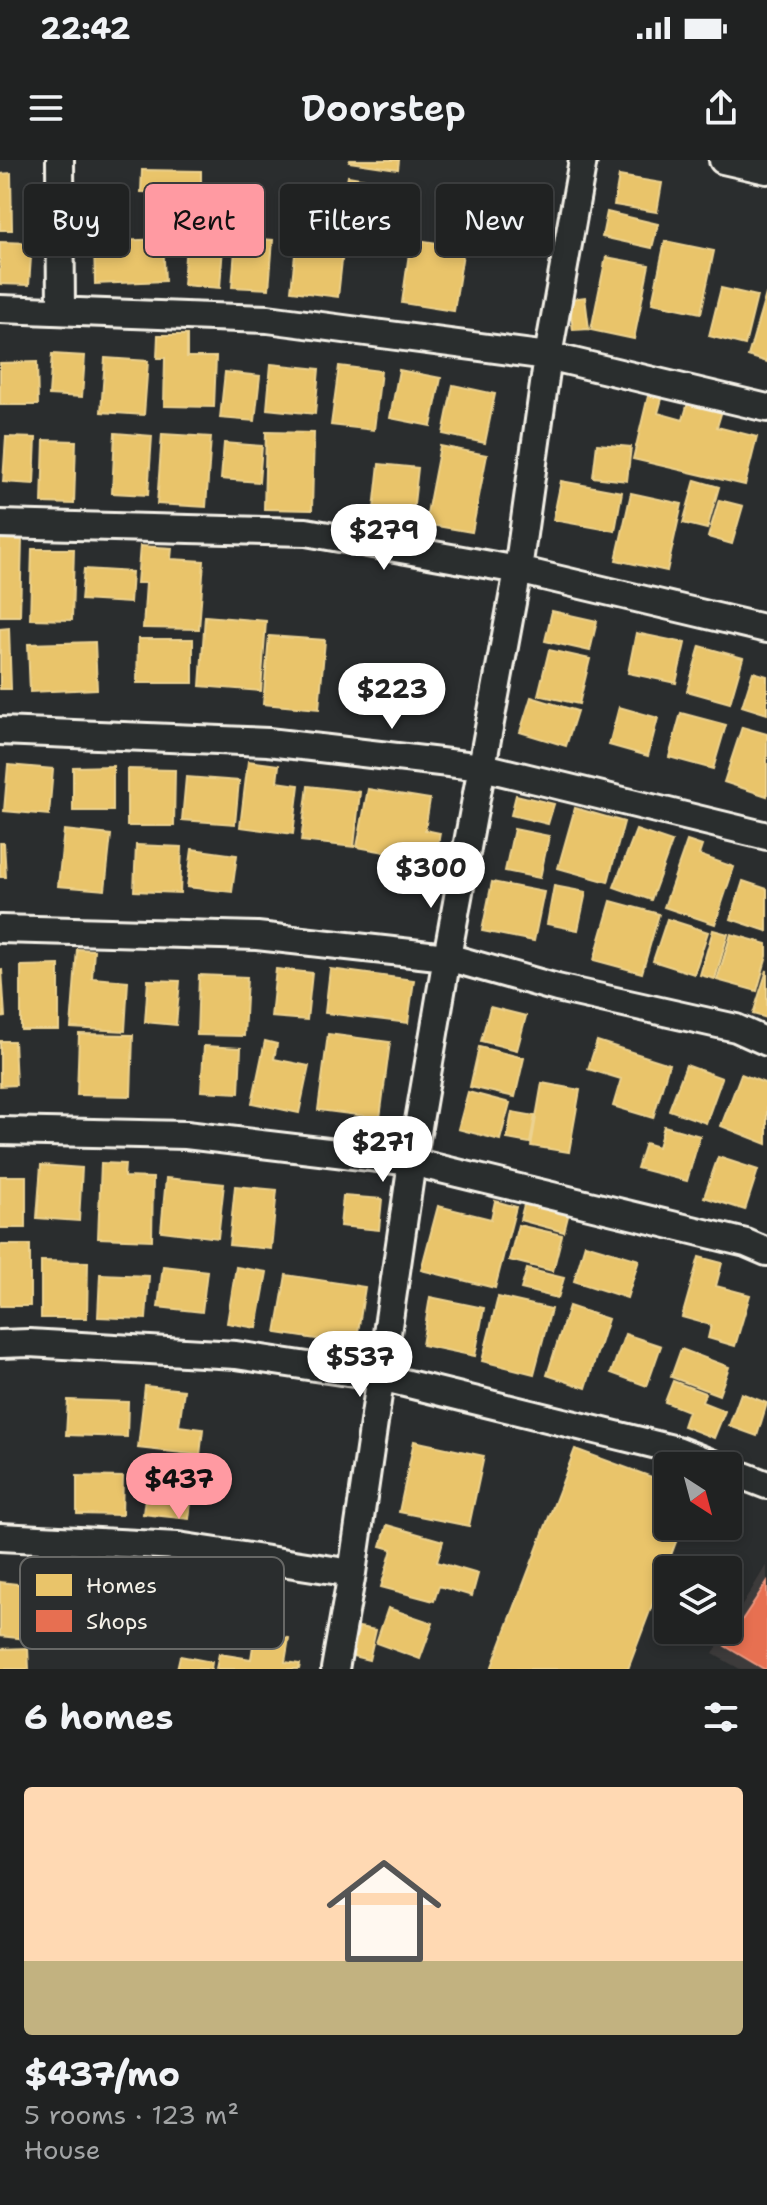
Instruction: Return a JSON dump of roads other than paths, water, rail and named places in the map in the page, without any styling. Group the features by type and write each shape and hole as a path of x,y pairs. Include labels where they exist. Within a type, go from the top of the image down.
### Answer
{"street":[{"path":"60,160 61,310"},
{"path":"335,1669 412,1162 518,570 548,356 583,160"},
{"path":"723,160 767,170"},
{"path":"0,309 268,319 548,356 767,408"},
{"path":"0,524 306,532 518,570 767,629"},
{"path":"0,731 268,742 483,767 767,836"},
{"path":"0,929 257,936 447,957 557,988 736,1028 767,1042"},
{"path":"0,1131 186,1135 412,1162 746,1243 767,1252"},
{"path":"0,1344 236,1355 380,1377 682,1452"},
{"path":"742,1475 767,1485"},
{"path":"0,1537 178,1546 249,1557"},
{"path":"284,1562 352,1573"}]}
